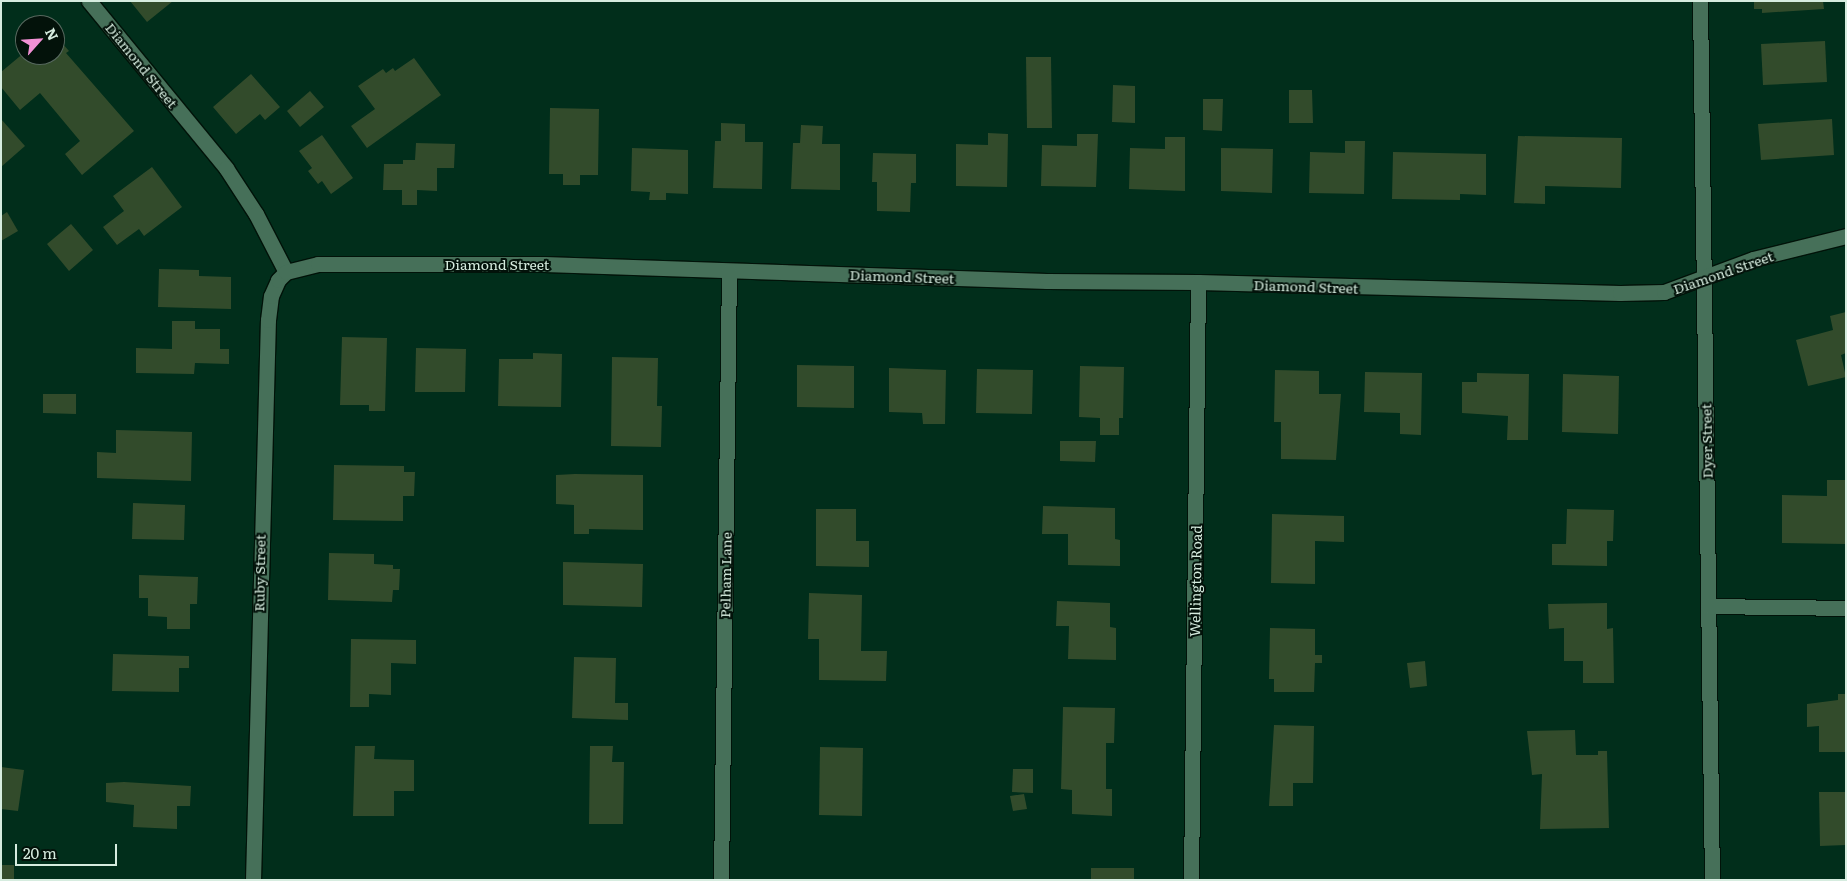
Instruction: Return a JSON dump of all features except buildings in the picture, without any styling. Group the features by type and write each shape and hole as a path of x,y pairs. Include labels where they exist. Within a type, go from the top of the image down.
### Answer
{"street":[{"name":"Diamond Street","path":"89,1 226,168 256,214 286,272 318,264 544,264 1047,281 1198,282 1620,293 1664,292 1753,259 1846,236"},
{"name":"Dyer Street","path":"1700,1 1712,880"},
{"name":"Pelham Lane","path":"721,880 729,271"},
{"name":"Ruby Street","path":"253,880 268,320 271,296 278,280 286,272"},
{"name":"Wellington Road","path":"1191,880 1198,282"},
{"path":"1708,606 1846,608"}]}
